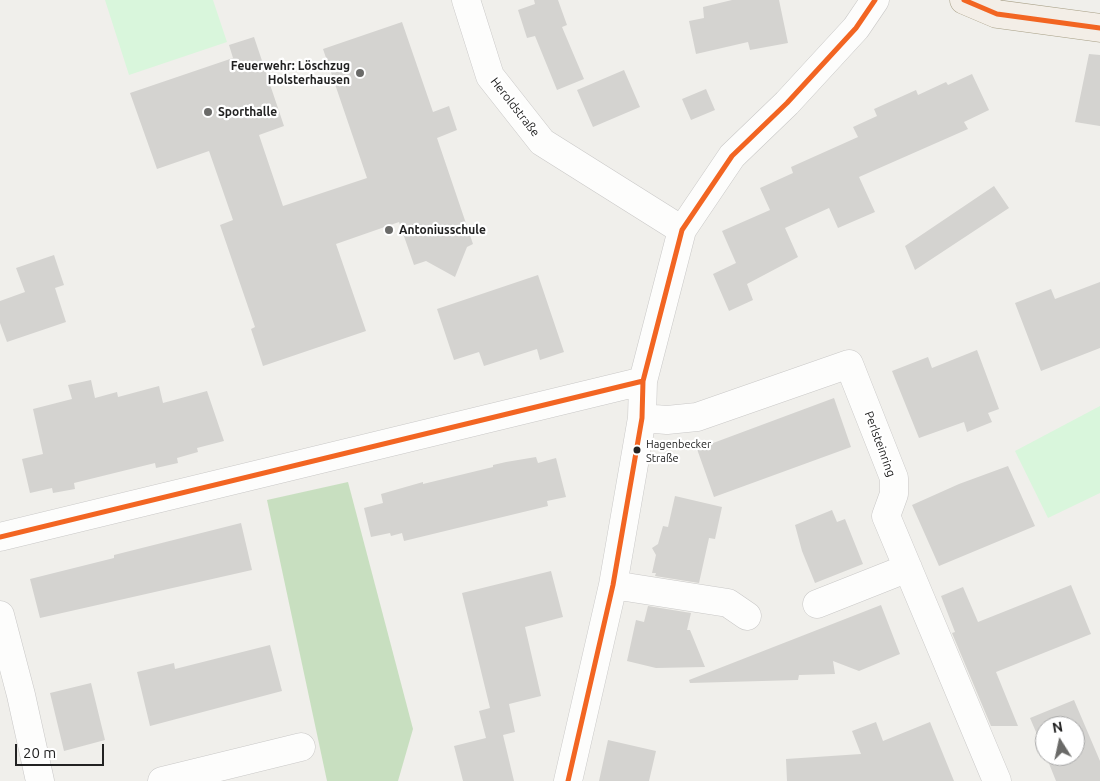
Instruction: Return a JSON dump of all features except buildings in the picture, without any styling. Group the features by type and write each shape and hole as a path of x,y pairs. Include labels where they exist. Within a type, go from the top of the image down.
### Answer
{"main road":[{"path":"964,0 997,14 1100,28"}],"street":[{"name":"Heroldstraße","path":"466,0 490,76 542,142 682,230"},
{"path":"568,781 613,585 642,418 643,381 682,230 732,156 787,103 838,48 856,28 875,0"},
{"name":"Perlsteinring","path":"642,418 667,420 697,418 849,364 894,478 894,494 886,516 996,781"},
{"path":"0,537 643,381"},
{"path":"817,604 908,568"},
{"path":"613,585 728,603 747,616"},
{"path":"0,615 21,695 40,781"},
{"path":"162,781 301,747"}],"green space":[{"path":"105,0 213,0 227,42 129,75"},
{"path":"1100,406 1100,493 1048,518 1015,451"},
{"path":"348,482 413,729 398,781 327,781 267,500"}],"transit line":[{"path":"568,781 613,585 642,418 643,381 682,230 732,156 787,103 856,28 875,0"},
{"path":"964,0 997,14 1100,28"},
{"path":"0,537 643,381"}],"place":[{"name":"Feuerwehr: Löschzug Holsterhausen","path":"360,73"},
{"name":"Sporthalle","path":"208,112"},
{"name":"Antoniusschule","path":"389,230"},
{"name":"Hagenbecker Straße","path":"637,450"}]}
